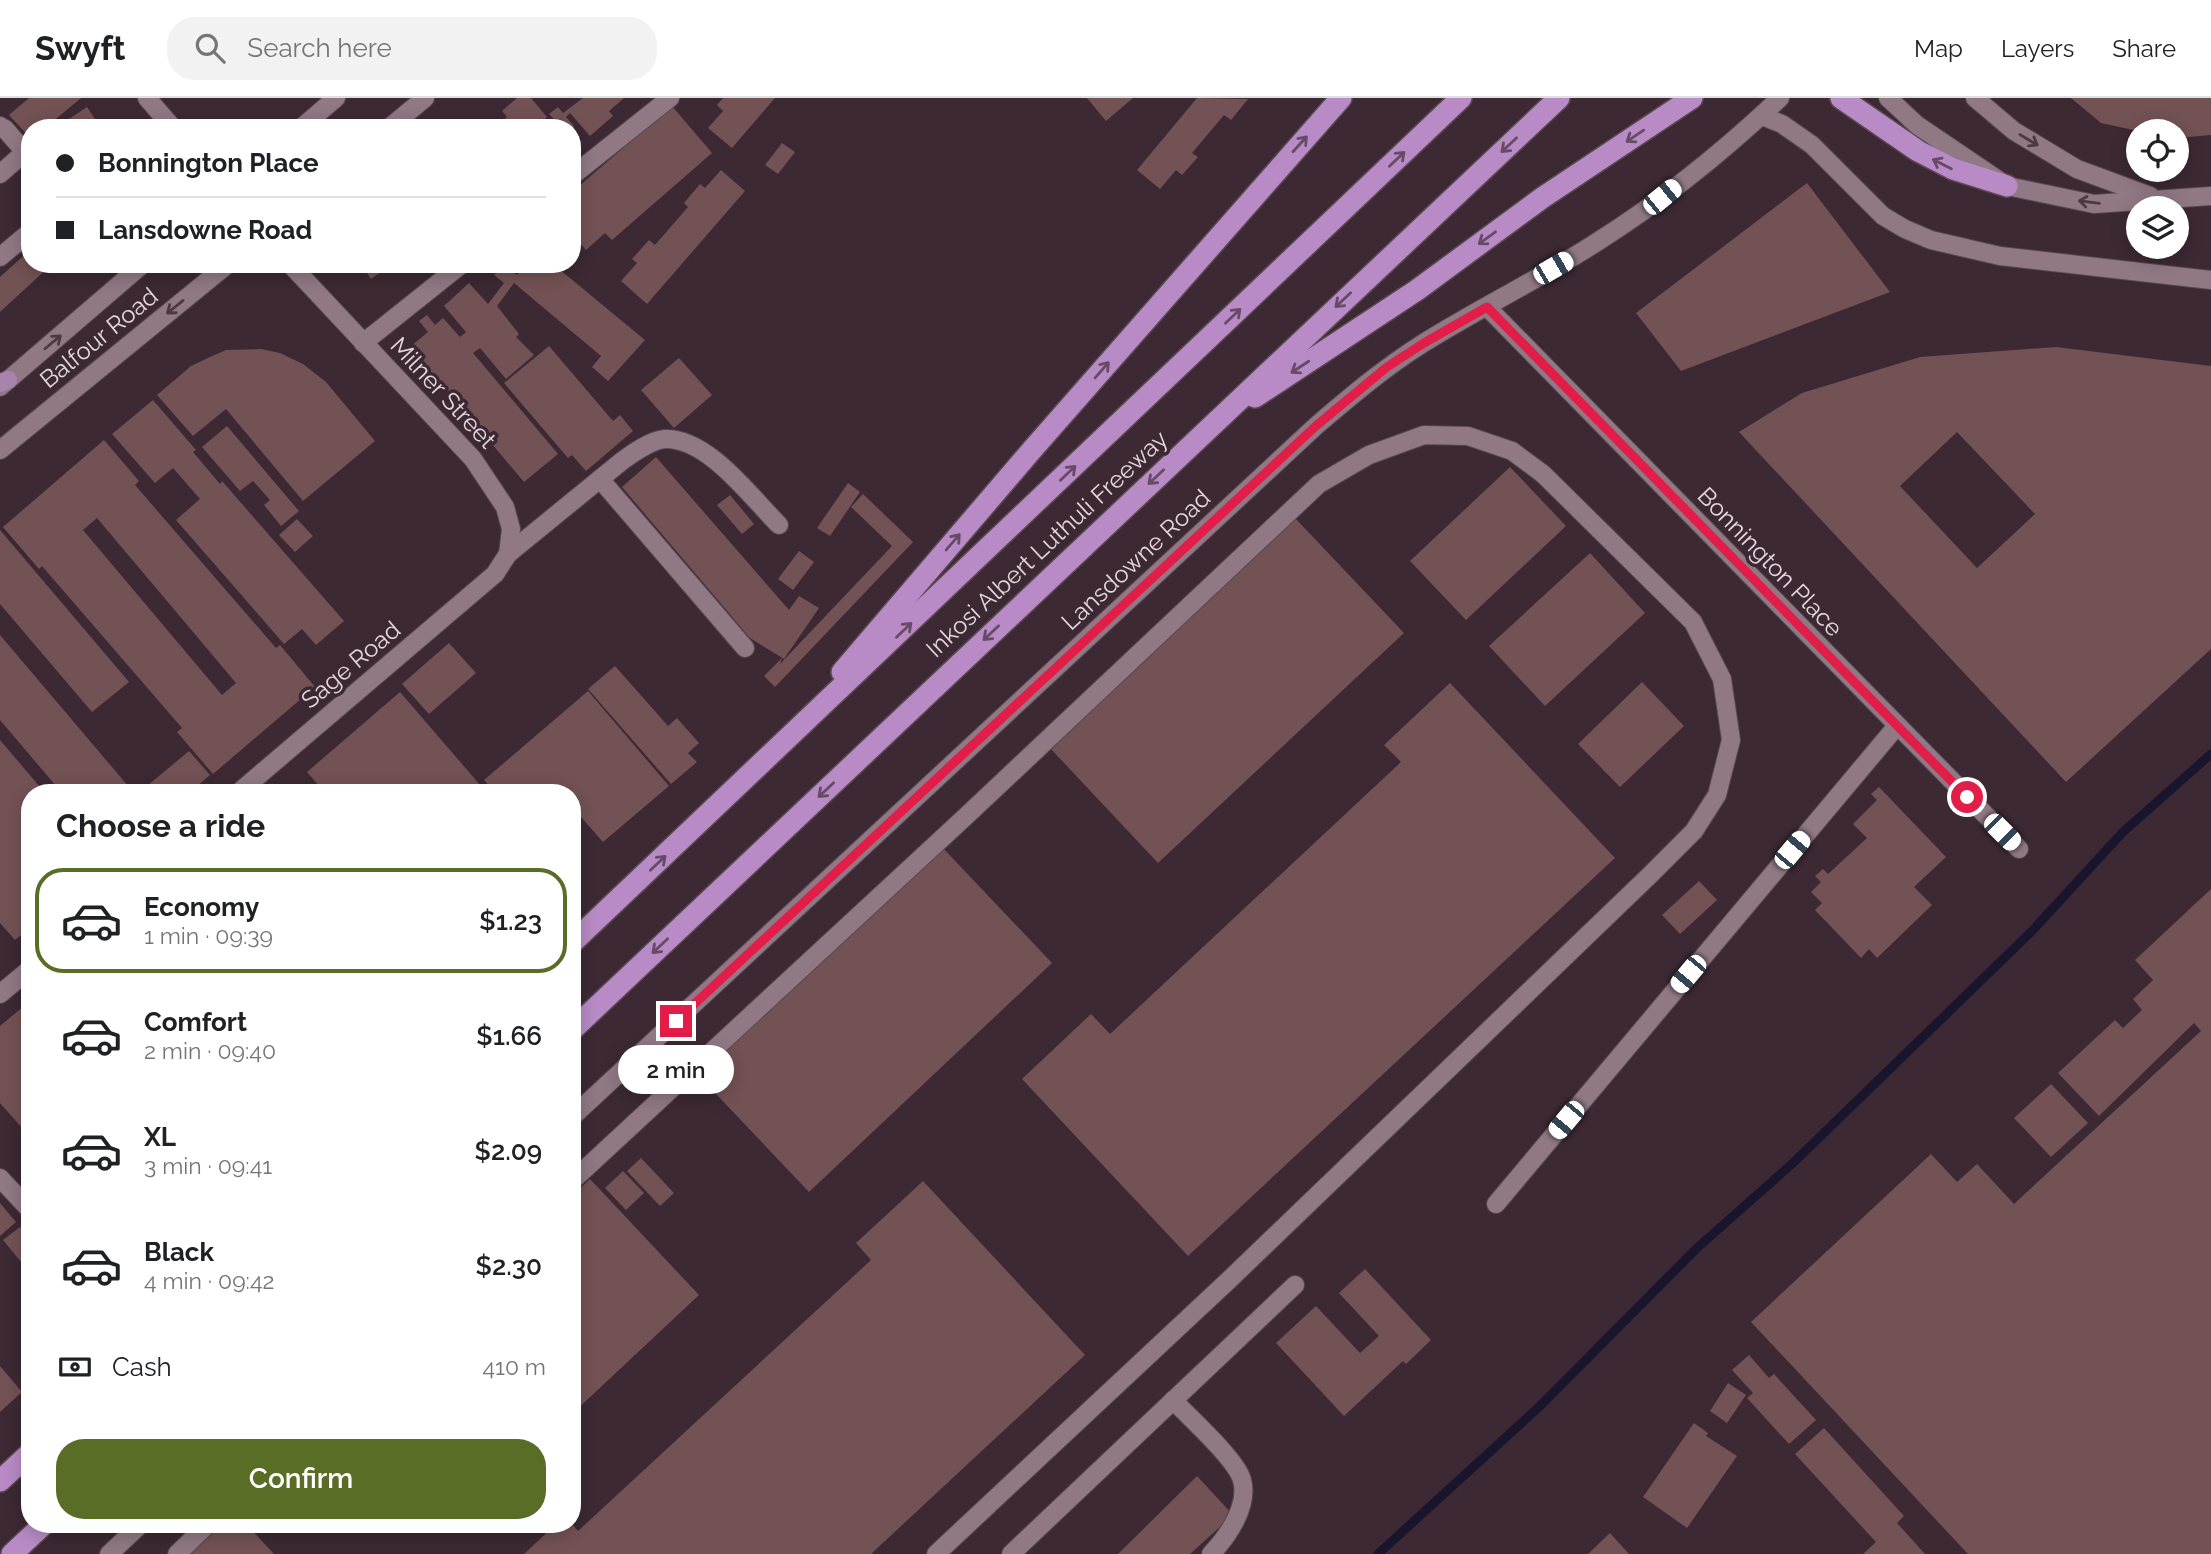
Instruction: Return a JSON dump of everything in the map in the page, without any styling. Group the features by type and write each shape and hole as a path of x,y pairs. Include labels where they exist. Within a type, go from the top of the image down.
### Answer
{"highway":[{"path":"766,762 1031,452 1341,98"},
{"name":"Inkosi Albert Luthuli Freeway","path":"581,935 766,762 1461,98"},
{"name":"Inkosi Albert Luthuli Freeway","path":"581,1021 1559,98"},
{"path":"1205,430 1417,290 1542,198 1692,98"},
{"path":"1847,101 1918,151 1953,169 2007,186"},
{"path":"0,1481 21,1461"},
{"path":"12,1554 34,1533"}],"street":[{"path":"312,119 336,98"},
{"path":"400,119 425,98"},
{"path":"581,169 670,98"},
{"name":"Lansdowne Road","path":"581,1109 1317,425 1387,367 1597,242 1662,197 1762,116 1780,98"},
{"path":"1888,98 1917,124 2007,186 2094,204 2126,201"},
{"path":"1975,98 2014,131 2077,169 2151,196"},
{"path":"151,103 165,119"},
{"path":"1762,116 1782,124 1812,145 1883,216 1931,240 2000,256 2211,279"},
{"path":"0,127 21,146"},
{"path":"0,174 21,158"},
{"path":"2189,197 2211,196"},
{"path":"0,257 21,240"},
{"path":"98,305 121,273"},
{"name":"Balfour Road","path":"3,383 134,273"},
{"name":"Balfour Road","path":"0,450 217,273"},
{"name":"Milner Street","path":"298,273 473,459 505,507 511,529 508,554"},
{"path":"363,343 451,273"},
{"name":"Bonnington Place","path":"1487,307 1896,727 2019,849"},
{"path":"581,1173 1319,484 1369,455 1424,435 1468,436 1513,451 1543,474 1693,621 1722,679 1731,740 1717,795 1694,831 1230,1279 936,1554"},
{"path":"508,554 638,450 662,439 684,441 710,455 779,524"},
{"path":"600,479 745,648"},
{"name":"Sage Road","path":"249,784 495,574 508,554"},
{"path":"1496,1204 1896,727"},
{"path":"0,994 21,976"},
{"path":"0,1178 21,1200"},
{"path":"1011,1554 1295,1285"},
{"path":"1173,1400 1231,1462 1242,1479 1243,1496 1238,1516 1212,1554"},
{"path":"110,1554 132,1533"},
{"path":"177,1554 199,1533"}],"building":[{"path":"29,98 81,98 56,119 21,119 21,128 9,115"},
{"path":"517,98 531,98 547,117 505,119 507,117 502,111"},
{"path":"583,98 624,98 609,111 613,116 590,136 581,126 581,119 575,119 570,113 566,117 568,119 554,119 549,114 558,107 563,113"},
{"path":"723,98 775,98 732,148 708,128 723,111 717,105"},
{"path":"1087,98 1133,98 1106,121"},
{"path":"1197,98 1248,99 1231,120 1224,115 1192,153 1198,157 1182,175 1176,170 1160,189 1137,170"},
{"path":"2071,98 2211,98 2211,135 2189,137 2189,119 2126,119 2126,128 2101,123"},
{"path":"672,106 712,153 612,240 605,233 586,250 581,244 581,184"},
{"path":"87,107 95,119 69,119"},
{"path":"782,143 795,152 778,174 765,165"},
{"path":"721,170 745,191 647,304 621,281 637,263 632,259 649,240 655,245 688,207 684,203 700,184 705,188"},
{"path":"1807,183 1890,292 1681,371 1636,313"},
{"path":"21,258 21,273 42,273 0,312 0,277"},
{"path":"367,273 379,273 371,279"},
{"path":"564,273 645,340 608,381 592,367 601,356 514,283 497,306 519,334 516,337 534,355 506,379 480,348 473,353 558,454 524,482 410,347 428,332 419,321 427,315 435,325 443,318 460,337 466,332 444,306 469,283 488,304 504,283 494,275"},
{"path":"549,346 613,421 620,415 633,431 586,471 572,455 568,458 504,383"},
{"path":"2056,347 2211,366 2211,649 2066,782 1739,432 1802,393 1920,357","holes":["1957,432 2035,514 1977,568 1900,486"]},
{"path":"261,349 280,353 303,364 326,382 375,441 303,501 226,409 193,436 157,395 191,366 210,357 226,350"},
{"path":"679,358 712,395 674,428 641,390"},
{"path":"153,400 196,450 193,452 220,484 222,481 344,621 316,645 302,629 284,644 176,520 200,499 173,468 155,483 112,434"},
{"path":"227,426 299,511 281,526 264,505 270,500 253,481 240,491 202,447"},
{"path":"104,440 139,481 135,485 276,648 280,645 315,687 213,774 177,732 182,728 42,566 39,569 3,527","holes":["97,518 236,683 222,695 83,530"]},
{"path":"656,457 789,610 799,596 819,608 784,659 750,638 622,487"},
{"path":"1510,467 1566,526 1466,620 1410,561"},
{"path":"848,483 860,492 830,536 817,528"},
{"path":"863,494 913,542 775,687 764,676 782,658 780,664 892,546 851,507"},
{"path":"730,495 754,524 742,534 717,505"},
{"path":"1295,518 1404,633 1158,863 1050,748"},
{"path":"297,519 313,536 295,552 279,535"},
{"path":"0,530 129,682 92,712 0,604"},
{"path":"799,551 814,562 793,590 778,579"},
{"path":"1590,553 1645,613 1545,706 1489,646"},
{"path":"0,635 126,784 54,784 0,720"},
{"path":"449,643 476,673 429,714 402,684"},
{"path":"615,666 668,726 677,718 699,743 688,753 697,762 671,784 588,689"},
{"path":"1642,682 1684,726 1620,787 1578,744"},
{"path":"1450,683 1615,858 1188,1256 1022,1079 1091,1014 1110,1034 1401,762 1384,745"},
{"path":"588,691 669,786 603,842 581,817 581,784 487,784 484,780"},
{"path":"400,692 479,784 317,784 307,772"},
{"path":"0,740 37,784 21,784 21,935 15,940 0,923"},
{"path":"189,751 210,775 200,784 149,784"},
{"path":"1879,787 1946,857 1914,887 1932,905 1877,958 1869,949 1861,958 1815,910 1822,903 1811,892 1821,882 1815,876 1823,869 1828,874 1867,838 1853,824 1877,800 1871,794"},
{"path":"942,847 1052,963 809,1192 699,1076"},
{"path":"1699,881 1717,900 1680,934 1662,915"},
{"path":"2211,889 2211,1554 1968,1554 1751,1322 1931,1154 1957,1182 1977,1164 2014,1204 2201,1031 2194,1023 2099,1116 2058,1073 2115,1020 2123,1028 2142,1010 2133,999 2153,980 2135,960"},
{"path":"21,1008 21,1127 0,1103 0,1026"},
{"path":"2051,1084 2088,1123 2051,1157 2014,1118"},
{"path":"641,1158 674,1193 660,1206 627,1171"},
{"path":"623,1171 644,1193 626,1210 605,1188"},
{"path":"590,1179 699,1295 581,1406 581,1188"},
{"path":"923,1181 1085,1355 871,1554 524,1554 546,1533 581,1533 581,1528 871,1260 856,1243"},
{"path":"0,1203 16,1222 0,1236"},
{"path":"21,1228 21,1262 3,1240"},
{"path":"1365,1269 1431,1340 1406,1364 1403,1361 1344,1416 1276,1343 1316,1306 1360,1353 1379,1336 1339,1293"},
{"path":"1749,1355 1769,1378 1774,1374 1816,1420 1789,1444 1747,1398 1753,1393 1732,1370"},
{"path":"0,1366 21,1393 0,1412"},
{"path":"1728,1383 1746,1395 1727,1423 1710,1411"},
{"path":"1694,1423 1708,1433 1706,1436 1737,1456 1687,1528 1643,1497"},
{"path":"1824,1428 1904,1516 1897,1523 1925,1554 1863,1554 1876,1542 1795,1454"},
{"path":"1197,1476 1233,1515 1190,1554 1118,1554"},
{"path":"213,1533 254,1533 274,1554 191,1554"},
{"path":"1610,1533 1629,1554 1588,1554"}],"waterway":[{"path":"1378,1554 1540,1406 1697,1248 1794,1162 2032,931 2123,832 2211,754"}],"route":[{"path":"676,1021 1317,425 1387,367 1487,307 1967,797"}]}
